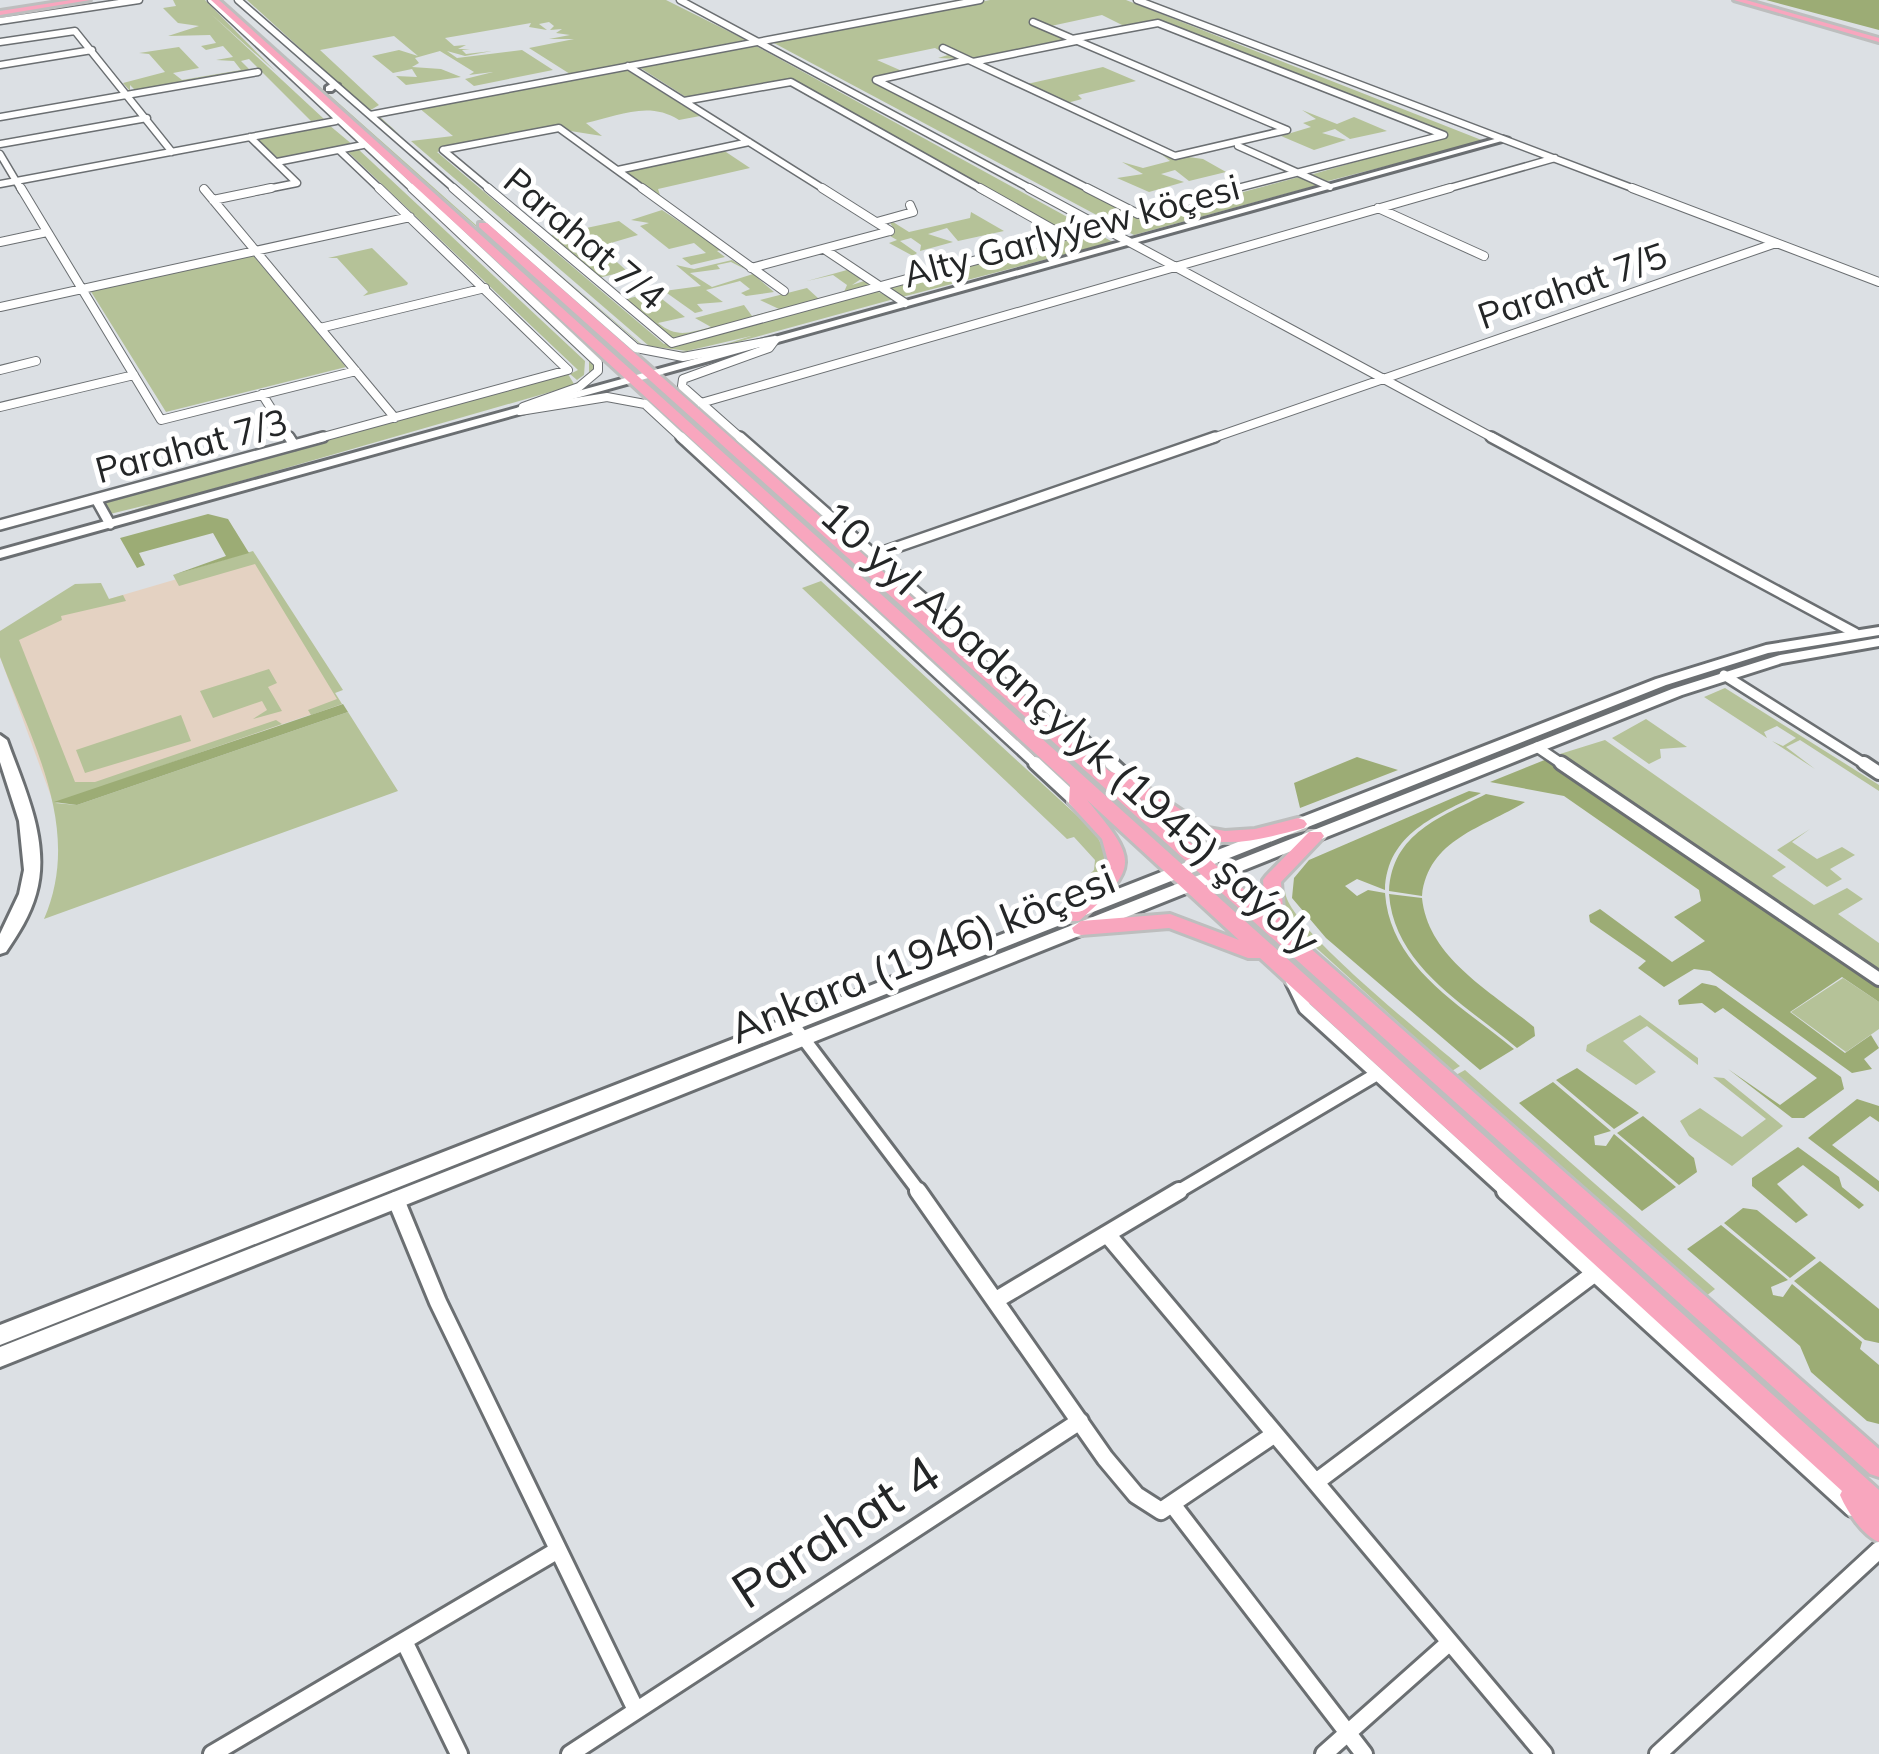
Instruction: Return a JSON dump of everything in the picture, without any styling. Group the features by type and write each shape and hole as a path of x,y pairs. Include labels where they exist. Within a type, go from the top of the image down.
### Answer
{"main road":[{"path":"0,18 70,0"},
{"path":"0,18 86,0"},
{"name":"10 ýyl Abadançylyk (1945) şaýoly","path":"213,0 330,94 1071,760 1100,773 1878,1462"},
{"name":"10 ýyl Abadançylyk (1945) şaýoly","path":"233,0 279,51"},
{"path":"1738,0 1879,38"},
{"path":"1750,0 1879,38"},
{"path":"303,91 330,94"},
{"name":"Alty Garlyýew köçesi","path":"0,554 57,546 84,531 1505,139"},
{"path":"541,308 569,313"},
{"name":"10 ýyl Abadançylyk (1945) şaýoly","path":"569,313 586,316 643,377"},
{"path":"586,316 602,318"},
{"path":"686,441 730,451"},
{"name":"Ankara (1946) köçesi","path":"4,1345 1187,879 1298,824 1708,665 1879,631"},
{"name":"Ankara (1946) köçesi","path":"1208,870 1315,836 1724,675 1826,649 1879,642"},
{"path":"1023,753 1071,760 1072,731"},
{"path":"0,740 36,862 26,906 0,949"},
{"name":"10 ýyl Abadançylyk (1945) şaýoly","path":"1071,760 1079,780 1284,970 1879,1507"},
{"path":"1100,773 1132,783 1180,824 1205,836 1242,839 1298,824"},
{"path":"1076,922 1112,880 1120,856 1113,837 1078,803 1079,780"},
{"path":"1298,949 1274,911 1271,886 1280,867 1315,836"},
{"path":"1076,922 1189,924 1284,970"},
{"name":"Ankara (1946) köçesi","path":"4,1345 396,1201 797,1031"},
{"path":"1820,1453 1879,1530"}],"street":[{"path":"139,0 0,18 4,42 75,31 172,152"},
{"path":"213,0 303,91"},
{"path":"233,0 330,94 370,115 569,313 598,371 579,387 513,412"},
{"path":"680,0 1856,633"},
{"path":"370,115 980,0"},
{"path":"1137,0 1879,282"},
{"path":"943,48 1174,156 1287,130 1033,22"},
{"path":"1161,24 1443,134 1302,175 1138,214 876,80 1075,40 1161,24"},
{"path":"0,64 92,50"},
{"path":"628,66 890,231 751,268"},
{"path":"0,117 258,72"},
{"name":"Parahat 7/4","path":"618,170 556,127 442,152 669,342 1065,235 787,81 684,101"},
{"path":"330,94 336,121 541,308"},
{"path":"0,145 147,118"},
{"path":"0,184 336,121"},
{"path":"213,200 297,183 250,137"},
{"path":"618,170 749,142"},
{"path":"277,162 363,145"},
{"path":"1236,145 1330,187"},
{"name":"Parahat 7/3","path":"0,524 568,370 339,150"},
{"name":"Parahat 7/3","path":"0,154 161,420 262,394"},
{"path":"701,404 1555,158"},
{"path":"618,170 784,291"},
{"path":"204,189 395,418"},
{"path":"877,221 913,212 910,205"},
{"path":"1378,208 1484,256"},
{"path":"0,308 410,218"},
{"path":"0,242 47,232"},
{"name":"Parahat 7/5","path":"1386,379 1776,243"},
{"path":"824,249 905,304"},
{"path":"320,328 485,288"},
{"path":"569,313 602,318 640,350 661,356 775,340"},
{"path":"775,340 769,348 686,376 684,389 701,404 730,451 1023,753 1078,803"},
{"path":"0,370 36,362"},
{"path":"294,445 262,394 356,370"},
{"name":"Parahat 7/3","path":"0,407 134,375"},
{"path":"874,555 1386,379"},
{"path":"513,412 626,398 645,404 686,441 730,451 874,555 1132,783"},
{"path":"96,499 110,524"},
{"path":"1724,675 1879,773"},
{"path":"1537,748 1879,979"},
{"path":"1284,970 1305,1008 1879,1530"},
{"path":"797,1031 1001,1297 1080,1421 1144,1504 1156,1512 1172,1504 1275,1434"},
{"path":"1001,1297 1376,1074"},
{"path":"396,1201 438,1302 635,1710"},
{"path":"1107,1234 1544,1754"},
{"path":"1316,1482 1595,1273"},
{"name":"Parahat 4","path":"571,1754 1080,1421"},
{"path":"1172,1504 1364,1754"},
{"path":"212,1754 558,1550"},
{"path":"1658,1754 1879,1550"},
{"path":"404,1641 459,1754"},
{"path":"1324,1754 1450,1642"}],"shaded area":[{"path":"252,557 342,704 53,802 0,657 0,631"}],"green space":[{"path":"173,0 205,0 276,72 211,14 324,119 311,121 249,59 241,61 251,71 136,91 130,85 130,91 123,83 165,72 149,54 139,53 179,47 199,68 173,73 182,80 241,70 234,61 216,60 233,57 223,46 206,50 201,46 216,43 210,35 168,36 199,26 178,23 163,8 176,6"},
{"path":"247,0 666,0 746,40 570,74 529,48 574,39 549,39 570,35 556,33 562,29 550,30 554,26 549,22 539,24 547,30 529,27 531,23 445,38 454,46 466,45 458,49 470,49 462,50 466,54 492,51 465,56 447,51 457,58 522,50 553,70 474,86 465,79 493,72 469,75 474,72 440,51 415,58 419,63 412,67 441,69 461,77 406,85 396,76 417,77 412,69 393,73 372,56 399,50 418,56 394,36 320,50 379,105 369,111"},
{"path":"990,0 1126,0 1484,141 1324,182 1310,175 1448,135 1159,22 1124,26 1102,15 1051,26 1032,20 1028,21 1073,41 975,61 944,46 940,48 962,59 938,58 948,55 935,48 877,60 902,71 873,81 1130,215 1154,216 1299,177 1318,185 1134,235 772,42"},
{"path":"1766,0 1879,0 1879,30"},
{"path":"756,46 1116,241 902,297 890,288 1070,235 793,81 689,99 639,67"},
{"path":"281,55 325,91 638,369"},
{"path":"1103,67 1136,81 1078,95 1082,99 1067,103 1027,84"},
{"path":"625,69 700,116 679,120 656,111 632,112 586,123 602,136 545,127 437,152 664,344 876,291 894,299 697,353 648,351 536,254 647,349 687,351 649,346 411,141 453,136 419,108 379,116 400,135 377,115"},
{"path":"1302,110 1337,124 1354,117 1387,131 1350,139 1335,129 1322,133 1346,140 1314,150 1281,136 1311,127 1303,123 1316,119"},
{"path":"329,125 353,145 279,159 257,139"},
{"path":"358,149 585,361 584,375 577,380 570,374 578,370 348,152"},
{"path":"723,150 750,168 658,189 660,195 625,172"},
{"path":"1160,153 1203,159 1226,172 1189,181 1175,170 1161,174 1184,182 1149,192 1117,178 1143,174 1122,162 1143,168 1170,161"},
{"path":"662,210 722,250 717,251 725,257 691,265 682,258 706,253 694,243 669,249 640,226 649,223 631,220"},
{"path":"971,212 1004,231 958,241 947,228 928,234 953,242 920,251 921,245 911,238 900,241 917,253 913,256 889,243 897,240 882,237 895,231 889,221 910,217 893,222 909,232 970,218"},
{"path":"619,221 638,235 604,245 597,235 567,243 578,255 601,248 627,271 598,278 549,236"},
{"path":"372,248 407,285 363,296 368,292 337,258 328,258"},
{"path":"253,255 346,367 166,412 90,290"},
{"path":"732,260 747,270 731,262 717,265 720,269 690,273 712,287 753,274 774,292 746,296 741,293 750,289 740,281 706,290 723,302 697,304 703,311 695,313 664,291 701,286 676,265 694,269"},
{"path":"847,270 861,279 852,285 864,281 871,286 675,340 623,300 653,292 685,317 658,323 671,331 689,332 711,327 695,318 744,305 752,316 779,309 760,300 807,288 819,299 844,292 847,285 833,275 807,281"},
{"path":"523,299 595,365 594,370 589,374 589,361"},
{"path":"568,374 574,384 587,376 578,384 112,518 151,504 110,514 103,499"},
{"path":"782,504 1177,851 1010,711"},
{"path":"208,514 228,519 249,553 173,575 226,556 213,533 139,553 145,565 137,568 120,538"},
{"path":"253,551 343,690 335,693 342,704 311,715 308,710 337,699 255,564 179,586 173,575"},
{"path":"821,581 1095,832 1106,854 1096,877 1076,888 1094,870 1095,860 1074,837 1067,839 802,588"},
{"path":"101,583 109,599 123,595 126,601 61,616 62,620 19,640 75,782 95,782 276,720 282,724 55,803 77,805 348,712 398,791 44,919 55,885 56,819 38,754 0,657 0,631 75,584"},
{"path":"269,669 277,683 268,687 282,711 253,719 267,710 262,701 213,718 200,691"},
{"path":"1725,688 1879,785 1879,791 1800,740 1786,747 1815,769 1772,741 1783,746 1796,738 1777,726 1764,732 1767,738 1704,697"},
{"path":"343,704 348,712 77,805 54,802"},
{"path":"181,715 191,741 85,773 76,750"},
{"path":"1646,719 1687,747 1660,749 1661,758 1649,764 1612,738"},
{"path":"1605,740 1786,867 1772,876 1814,905 1847,888 1863,899 1838,914 1879,943 1879,972 1560,754"},
{"path":"1357,757 1398,770 1300,808 1294,783"},
{"path":"1547,759 1879,985 1879,1002 1842,977 1790,1012 1845,1053 1871,1035 1879,1048 1864,1059 1872,1069 1852,1073 1710,971 1694,969 1664,987 1638,968 1646,961 1590,922 1589,915 1600,909 1672,962 1705,941 1674,917 1701,901 1699,890 1564,796 1490,782"},
{"path":"1469,791 1481,793 1431,819 1404,840 1388,870 1385,890 1357,879 1345,886 1357,896 1368,890 1385,893 1390,919 1414,964 1514,1049 1480,1070 1326,938 1292,898 1294,878 1309,860"},
{"path":"1486,794 1525,802 1446,848 1426,877 1422,896 1389,891 1392,871 1409,841 1436,820"},
{"path":"1810,829 1792,842 1817,859 1842,847 1855,855 1830,869 1842,879 1827,887 1777,850"},
{"path":"1280,890 1332,954 1460,1066 1452,1071 1301,934 1285,915"},
{"path":"1389,894 1422,898 1436,939 1449,956 1534,1027 1535,1036 1517,1048 1436,982 1404,942"},
{"path":"1843,978 1879,1002 1879,1029 1846,1052 1791,1012"},
{"path":"1702,983 1716,986 1841,1077 1844,1089 1804,1118 1792,1118 1728,1069 1780,1105 1817,1078 1723,1008 1715,1013 1702,1003 1679,1005 1678,1000"},
{"path":"1640,1015 1698,1058 1698,1065 1647,1026 1623,1041 1656,1072 1636,1085 1586,1051 1587,1045"},
{"path":"1577,1068 1639,1113 1614,1129 1556,1080"},
{"path":"1465,1070 1715,1289 1705,1297 1456,1075"},
{"path":"1713,1077 1724,1078 1783,1126 1732,1166 1689,1136 1680,1121 1700,1108 1742,1137 1766,1119"},
{"path":"1553,1082 1611,1131 1594,1136 1595,1145 1606,1146 1614,1134 1676,1187 1642,1211 1519,1103"},
{"path":"1857,1099 1879,1106 1879,1122 1870,1116 1832,1145 1879,1181 1879,1192 1808,1138"},
{"path":"1643,1116 1694,1158 1697,1172 1679,1185 1617,1133"},
{"path":"1798,1147 1839,1177 1842,1187 1864,1205 1859,1209 1803,1165 1777,1184 1808,1215 1796,1223 1752,1186 1752,1178"},
{"path":"1743,1208 1757,1210 1816,1258 1790,1278 1724,1223"},
{"path":"1721,1225 1788,1280 1771,1287 1773,1295 1783,1297 1792,1284 1862,1342 1860,1349 1879,1365 1879,1424 1867,1421 1811,1372 1800,1346 1687,1249"},
{"path":"1820,1261 1879,1309 1879,1343 1865,1340 1794,1281"}]}
